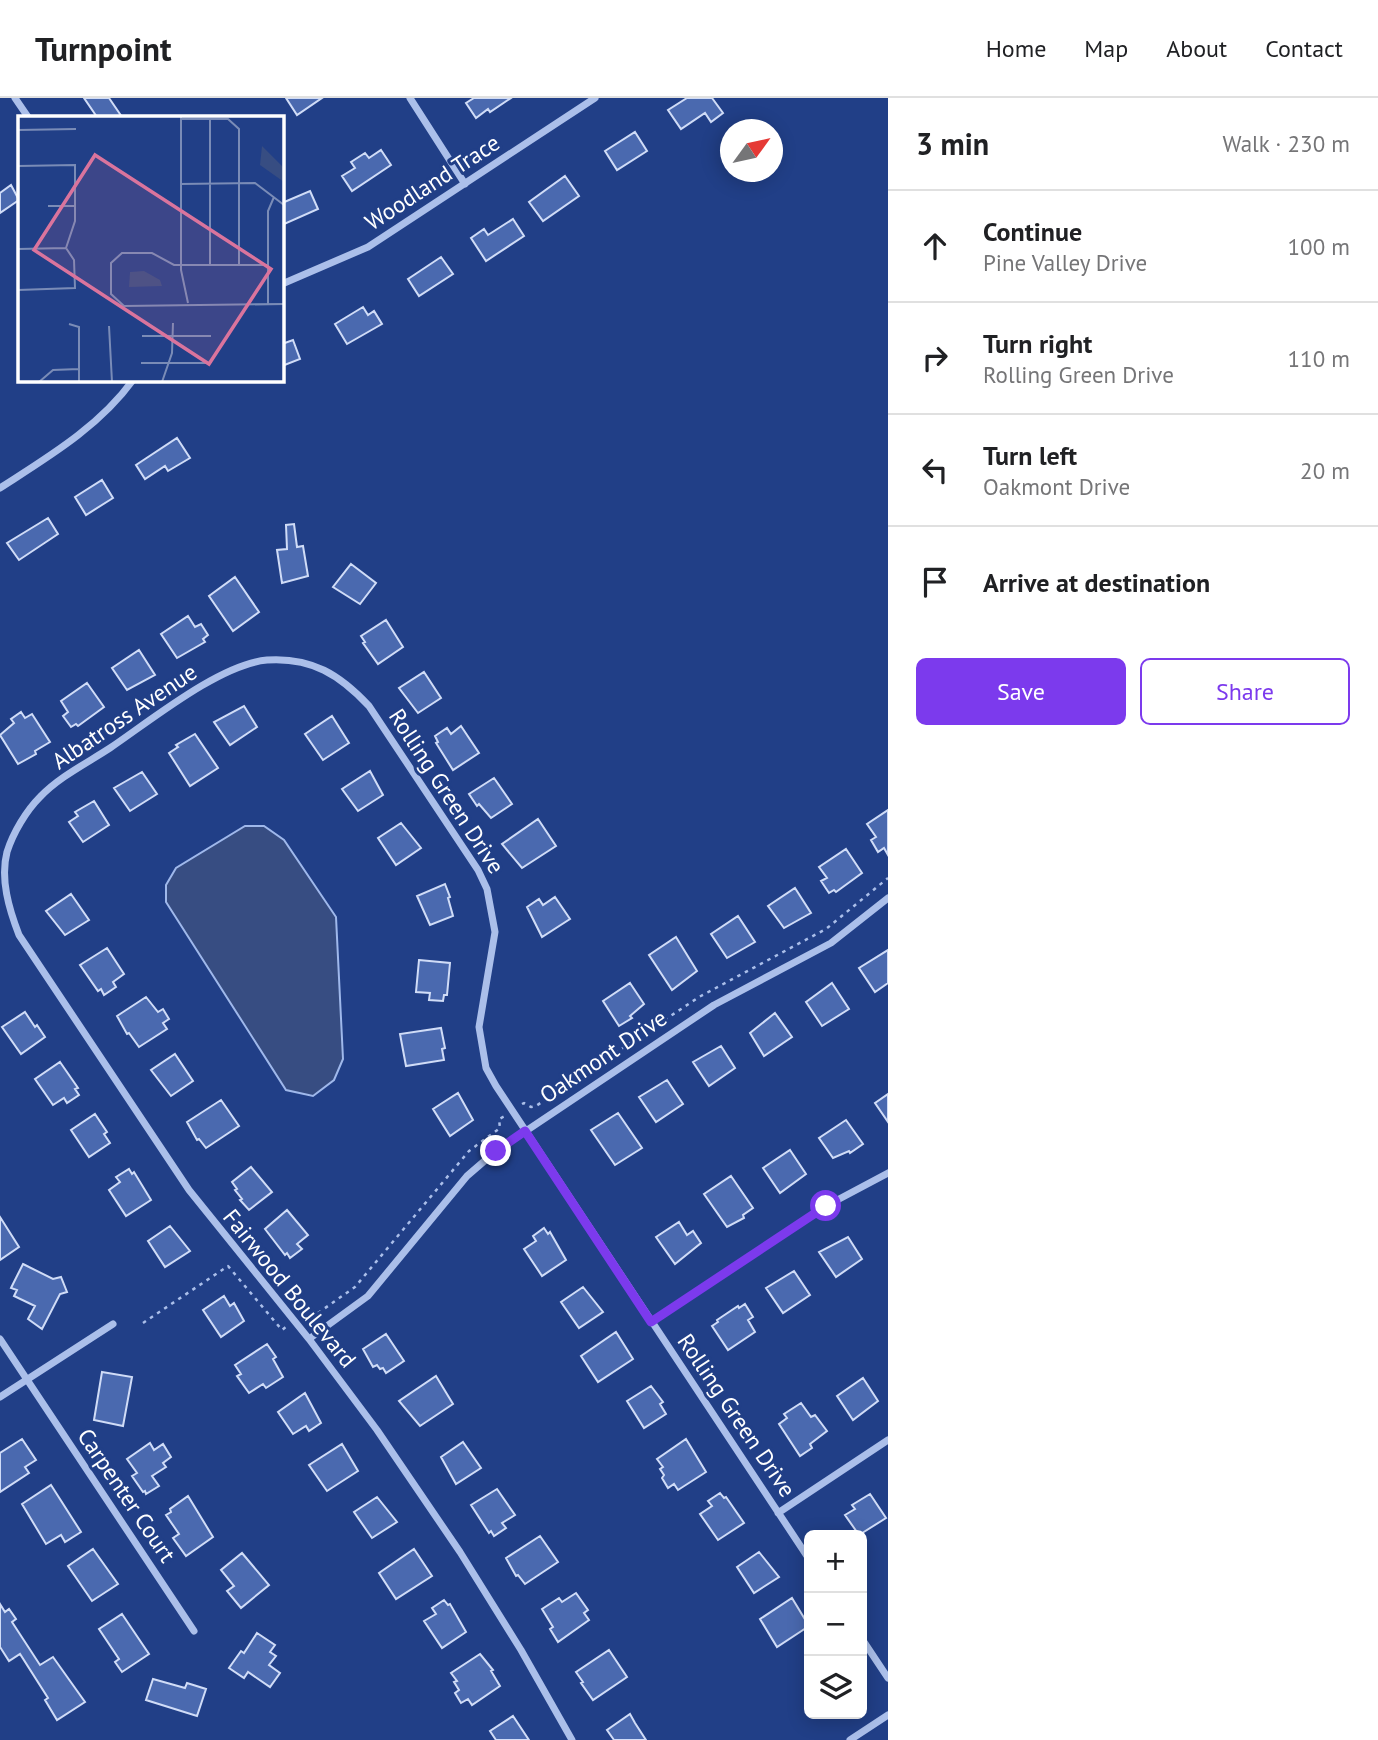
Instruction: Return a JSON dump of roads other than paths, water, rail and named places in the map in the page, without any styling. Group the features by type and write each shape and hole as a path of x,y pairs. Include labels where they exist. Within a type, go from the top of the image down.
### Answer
{"street":[{"path":"15,98 27,116"},
{"path":"410,98 465,184"},
{"name":"Woodland Trace","path":"284,283 368,247 595,98"},
{"path":"0,488 76,437 131,382"},
{"name":"Albatross Avenue","path":"7,852 16,831 42,795 213,680 230,671 264,661 295,661"},
{"name":"Rolling Green Drive","path":"295,661 314,666 343,680 369,706 478,870 487,889 495,932 479,1027 486,1068 804,1552"},
{"name":"Fairwood Boulevard","path":"7,852 7,899 19,935 189,1190 309,1339 377,1430 460,1552 521,1650 572,1740"},
{"name":"Oakmont Drive","path":"309,1339 368,1296 467,1176 496,1151 714,1005 831,943 888,898"},
{"path":"651,1322 826,1206 888,1173"},
{"path":"0,1397 113,1324"},
{"name":"Carpenter Court","path":"0,1339 194,1631"},
{"path":"778,1513 888,1440"},
{"path":"867,1646 888,1678"},
{"path":"850,1740 888,1715"}],"water":[{"path":"245,826 264,826 284,840 336,917 343,1059 334,1080 313,1096 286,1090 166,902 166,885 176,868"}]}
